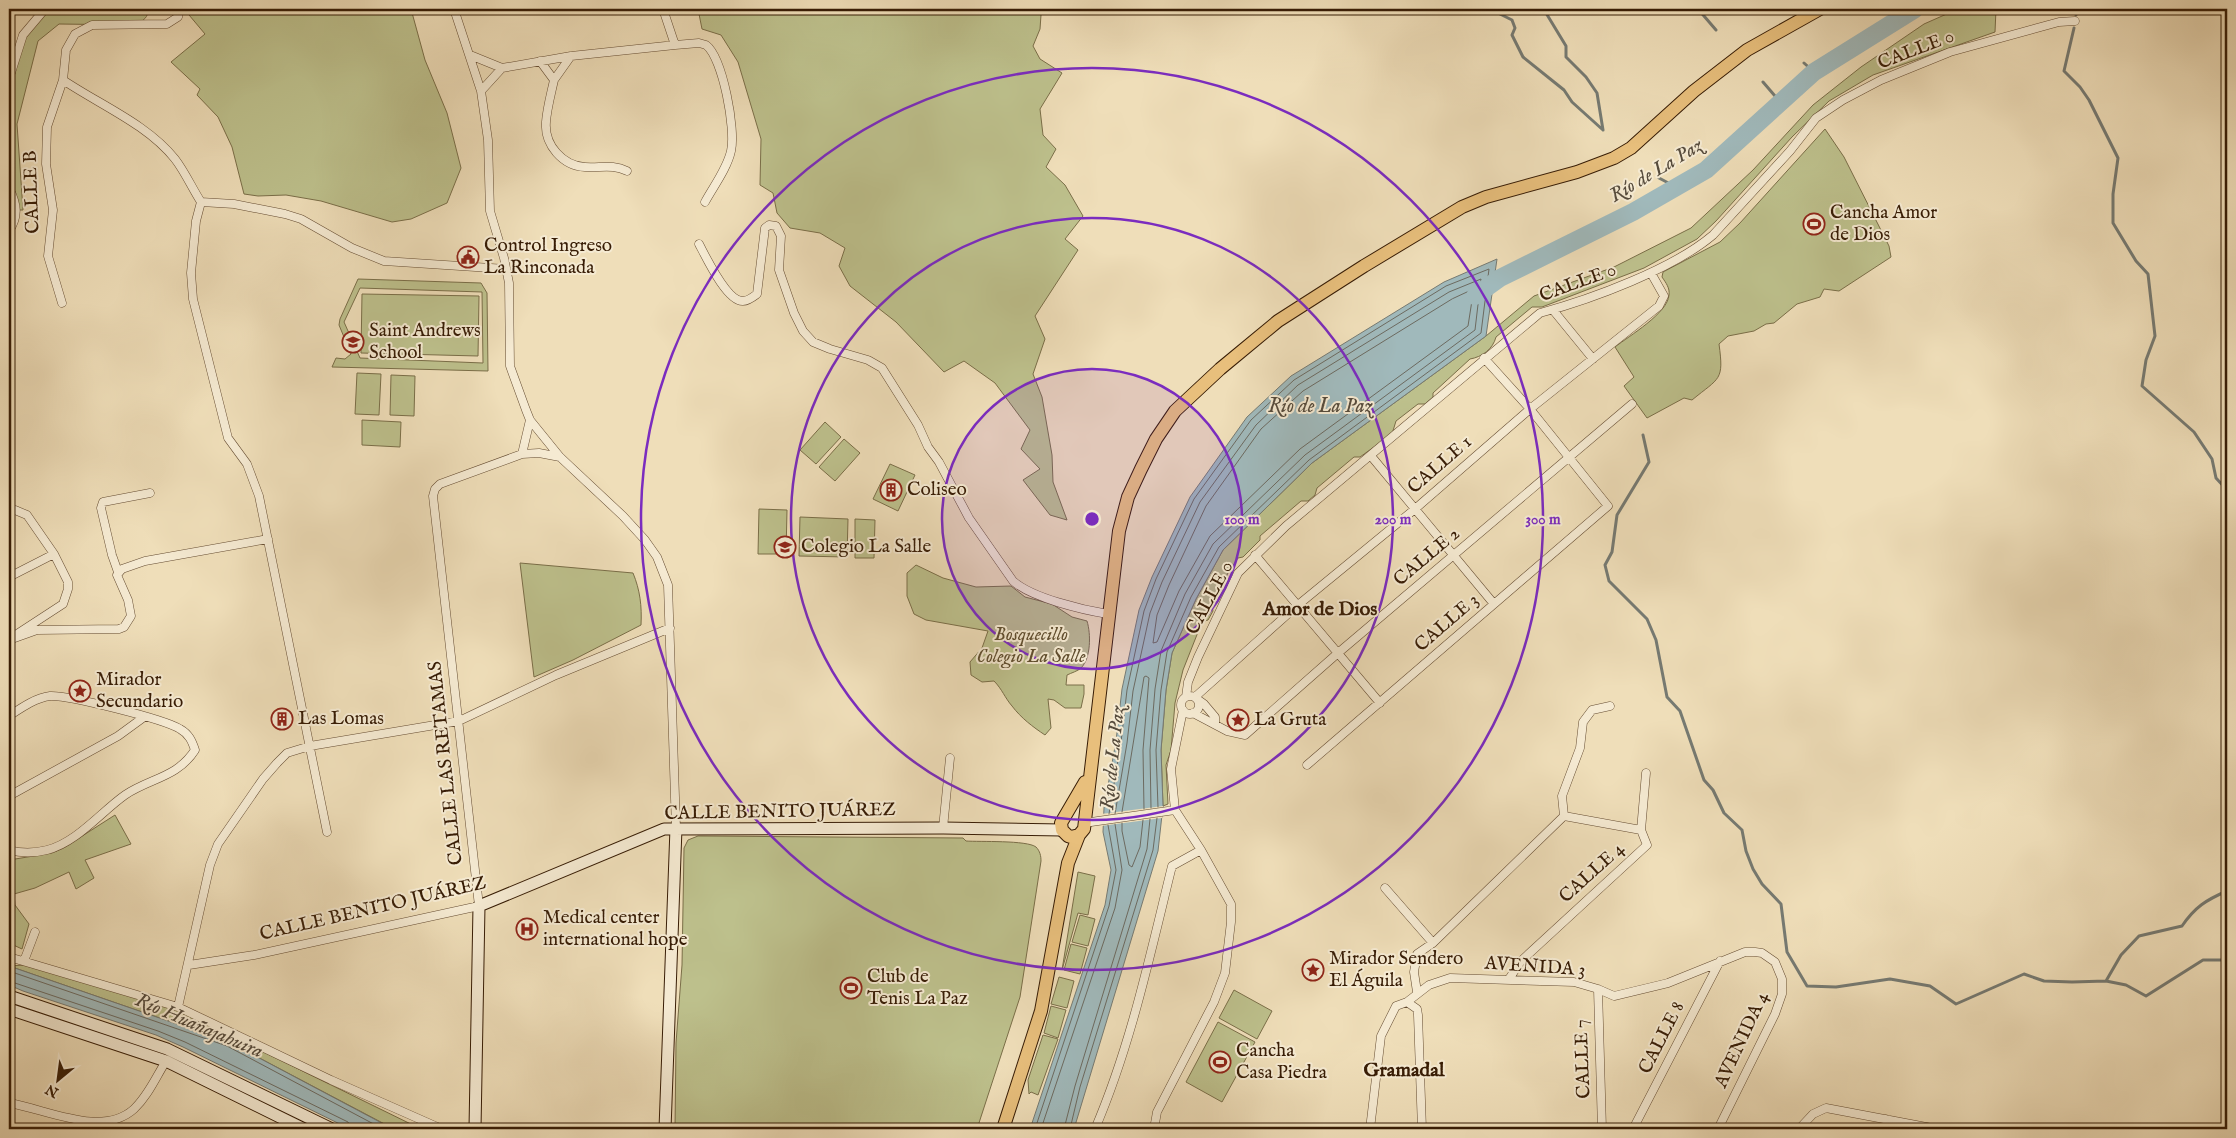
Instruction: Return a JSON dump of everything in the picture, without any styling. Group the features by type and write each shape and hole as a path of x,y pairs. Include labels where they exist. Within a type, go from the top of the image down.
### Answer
{"main road":[{"path":"1003,1129 1041,1011 1068,863 1086,826 1090,772 1119,530 1128,497 1156,439 1176,411 1220,369 1272,326 1305,303 1462,207 1486,197 1577,172 1614,158 1631,148 1694,91 1747,50 1820,9"},
{"path":"1068,863 1061,822 1082,791 1090,772"},
{"path":"1065,817 1070,814 1077,815 1086,826"},
{"path":"1063,832 1071,837 1086,826"},
{"path":"665,1129 676,828"},
{"name":"CALLE BENITO JUÁREZ","path":"479,906 657,830 676,828 943,828 1063,832"},
{"name":"CALLE LAS RETAMAS","path":"475,1129 479,906"},
{"path":"9,997 167,1049 332,1129"},
{"path":"9,1009 166,1061 291,1126 304,1129"}],"street":[{"path":"9,80 23,35 44,9"},
{"name":"CALLE B","path":"62,303 48,256 53,210 46,164 47,126 62,80 66,50 76,34 92,24 167,24 178,17 180,9"},
{"path":"454,9 481,91 488,140 490,211 509,284 510,366 530,420 560,457 623,516 645,540 657,557 668,584 676,828"},
{"path":"662,9 675,45"},
{"name":"CALLE 0","path":"1189,712 1182,701 1186,697 1188,682 1215,618 1238,573 1286,526 1371,456 1484,358 1540,313 1553,310 1651,273 1700,246 1714,235 1816,118 1843,100 1881,80 1950,52 2059,22 2075,21"},
{"path":"470,55 502,68 571,56 675,45 699,43 709,47 725,88 733,128 731,152 705,202"},
{"path":"571,56 554,80 546,124 549,141 554,150 566,161 574,165 585,167 611,166 627,171"},
{"path":"540,61 554,80"},
{"path":"481,91 502,68"},
{"path":"62,80 146,132 163,146 184,172 201,202 196,221 191,273 193,299 228,438 247,464 259,496 327,832"},
{"path":"9,188 16,206 14,223 9,231"},
{"path":"201,202 234,204 301,219 352,248 384,261 506,269"},
{"path":"699,244 727,292 736,300 744,301 757,294 765,228 770,225 776,226 781,236 779,270 794,313 803,331 813,342 830,350 868,360 882,368 918,425 928,447 939,462 969,518 1013,581 1035,594 1091,611 1108,614"},
{"name":"CALLE 1","path":"1196,698 1298,605 1415,509 1530,409 1660,306 1664,296 1651,273"},
{"path":"1553,310 1593,359"},
{"path":"1484,358 1530,409 1569,458"},
{"name":"CALLE 2","path":"1215,723 1227,731 1245,735 1338,653 1632,404"},
{"path":"522,454 530,420"},
{"name":"CALLE LAS RETAMAS","path":"479,906 433,496 435,489 440,484 522,454 539,453 560,457"},
{"path":"1371,456 1494,604"},
{"name":"CALLE 3","path":"1307,764 1608,506 1569,458"},
{"path":"9,640 37,630 119,629 124,627 130,616 128,600 120,585 101,508 103,502 150,493"},
{"path":"9,510 16,510 26,515 54,554 68,582 68,590 63,604 9,640"},
{"path":"118,572 145,561 268,539"},
{"path":"9,577 54,554"},
{"path":"1255,555 1380,703"},
{"path":"178,1007 210,865 218,844 263,779 287,753 310,746 458,721 556,675 670,628"},
{"path":"9,716 39,699 59,696 161,720 180,729 191,738 195,750 187,762 171,774 127,794 74,837 48,850 28,852 9,850"},
{"path":"1186,697 1196,698 1204,704 1215,717 1215,723 1189,712"},
{"path":"1154,1129 1157,1112 1214,1002 1225,973 1230,938 1231,904 1201,850 1175,810 1171,769 1180,723 1189,712 1199,707 1196,698"},
{"path":"1564,816 1562,796 1580,748 1583,722 1592,710 1610,706"},
{"path":"9,796 118,736 144,717"},
{"path":"943,828 950,758"},
{"name":"CALLE 4","path":"1509,979 1521,961 1647,845 1642,830 1646,773"},
{"path":"1086,826 1175,810"},
{"path":"1564,816 1642,830"},
{"path":"1417,992 1414,972 1417,954 1433,943 1564,816"},
{"path":"1095,1129 1113,1087 1124,1054 1172,866 1201,850"},
{"path":"1385,888 1433,943"},
{"name":"CALLE BENITO JUÁREZ","path":"189,964 254,955 479,906"},
{"path":"24,961 35,932"},
{"name":"AVENIDA 4","path":"1718,1129 1775,1014 1782,994 1782,979 1775,962 1762,953 1745,952 1720,961"},
{"path":"9,957 178,1007 331,1080 442,1129"},
{"name":"AVENIDA 3","path":"1370,1129 1381,1036 1396,1006 1407,1002 1429,984 1450,978 1574,982 1614,996 1634,993 1668,983 1720,961"},
{"name":"CALLE 8","path":"1633,1129 1720,961"},
{"name":"CALLE 7","path":"1598,989 1602,1129"},
{"path":"1407,1002 1416,1009 1418,1015 1422,1129"},
{"path":"9,1103 85,1121 112,1122 128,1115 136,1107 166,1061"},
{"path":"1799,1129 1813,1114 1826,1108 1938,1129"},
{"path":"1883,1129 1886,1119"}],"green space":[{"path":"57,9 107,12 119,9 147,9 148,12 145,18 136,25 59,24 38,41 17,124 23,210 14,210 9,196 9,65 23,31 35,17"},
{"path":"184,9 411,9 425,60 447,113 461,168 447,203 411,219 392,222 321,201 286,195 258,196 244,194 232,147 218,117 197,95 200,89 171,62 205,34"},
{"path":"698,9 1048,9 1041,15 1040,29 1033,46 1040,59 1062,73 1040,109 1043,135 1056,149 1046,167 1065,185 1083,216 1065,239 1078,250 1035,316 1045,339 1033,374 1042,397 1052,455 1053,482 1067,520 1050,515 1023,480 1040,469 1021,449 1030,430 995,383 964,361 944,372 896,322 850,286 839,266 845,248 820,233 790,228 777,213 773,193 760,185 761,139 738,62 721,35 702,29"},
{"path":"1958,9 1996,9 1995,32 1873,75 1829,101 1792,137 1716,221 1697,239 1644,268 1542,307 1532,307 1496,337 1486,352 1470,359 1433,393 1433,397 1425,404 1418,404 1396,421 1392,434 1360,457 1354,457 1317,488 1315,495 1308,501 1301,501 1260,536 1260,540 1243,557 1238,558 1228,573 1212,606 1213,611 1208,620 1202,622 1183,670 1175,703 1171,750 1166,765 1168,804 1163,806 1161,750 1166,690 1172,653 1196,599 1223,550 1312,463 1486,336 1534,296 1614,267 1691,228 1753,170 1813,105 1861,67 1924,24"},
{"path":"1825,129 1844,157 1889,246 1891,257 1839,291 1824,289 1820,297 1797,304 1774,323 1766,324 1754,331 1728,336 1719,344 1721,365 1718,377 1714,382 1692,400 1684,398 1647,418 1624,386 1634,377 1615,347 1655,316 1667,302 1669,290 1662,277 1663,272 1720,242 1740,223"},
{"path":"358,279 481,283 487,293 488,371 332,367 336,358 345,359 351,354 339,325","holes":["360,288 482,292 483,363 360,358 344,322"]},
{"path":"362,294 479,296 478,356 361,353"},
{"path":"357,373 381,374 379,415 355,414"},
{"path":"391,375 415,376 414,416 390,415"},
{"path":"362,420 401,422 400,447 362,445"},
{"path":"825,422 841,437 816,464 800,450"},
{"path":"844,439 860,453 835,481 819,467"},
{"path":"890,464 915,475 898,511 873,499"},
{"path":"759,509 787,510 786,554 758,554"},
{"path":"800,517 848,519 847,557 799,556"},
{"path":"855,519 875,520 874,558 855,558"},
{"path":"520,563 633,573 640,598 641,625 573,660 534,677"},
{"name":"Bosquecillo Colegio La Salle","path":"916,565 943,578 976,587 1011,586 1025,597 1052,604 1072,617 1087,621 1089,639 1087,658 1081,668 1067,675 1066,685 1084,685 1081,708 1065,708 1054,700 1048,699 1051,728 1045,735 1019,714 994,681 982,682 971,675 970,662 982,648 988,631 926,620 914,614 907,596 907,573"},
{"path":"115,815 131,844 85,860 94,878 76,889 69,872 35,888 14,894 15,905 29,924 22,949 9,943 9,860 52,853 65,847"},
{"name":"Club de Tenis La Paz","path":"698,836 963,838 966,841 1013,842 1036,847 1041,861 1020,997 977,1129 675,1129 676,1043 682,965 684,848 688,840"},
{"path":"1078,872 1095,876 1088,915 1078,913 1062,970"},
{"path":"1080,915 1095,919 1088,946 1072,942"},
{"path":"1071,944 1087,948 1080,974 1064,970"},
{"path":"24,965 176,1009 421,1129 394,1129 229,1042 9,966"},
{"path":"1059,977 1074,981 1067,1008 1051,1004"},
{"name":"Cancha Casa Piedra","path":"1234,990 1272,1011 1257,1039 1219,1018"},
{"path":"1051,1006 1066,1010 1058,1038 1044,1033"},
{"name":"Cancha Casa Piedra","path":"1218,1022 1255,1042 1222,1102 1186,1082"},
{"path":"1043,1035 1058,1039 1038,1095 1031,1092 1029,1094 1028,1080"}],"water":[{"name":"Río de La Paz","path":"1497,259 1486,336 1312,463 1223,550 1196,599 1172,653 1166,690 1161,750 1163,806 1158,851 1074,1129 1030,1129 1105,905 1111,870 1103,832 1104,808 1116,741 1122,689 1139,610 1152,577 1190,497 1247,417 1291,376 1444,282"},
{"name":"Río Huañajahuira","path":"9,966 229,1042 393,1129 350,1129 156,1035 23,991 9,985"}],"pier":[{"path":"1163,806 1162,818 1101,826 1101,814"}],"waterway":[{"path":"1542,9 1566,46 1566,57 1586,77 1597,93 1603,130"},
{"path":"1698,9 1716,30"},
{"name":"Río de La Paz","path":"1475,296 1500,278 1633,212 1706,170 1814,72 1915,9"},
{"path":"2076,9 2076,15"},
{"path":"1500,14 1512,20 1515,28 1512,35 1523,57 1564,90 1572,102 1603,130"},
{"path":"2074,28 2064,71 2080,87 2089,100 2118,158 2113,194 2113,223 2136,261 2148,274 2155,336 2146,360 2142,386 2194,432 2212,459 2216,478 2227,490"},
{"path":"1804,63 1814,72"},
{"path":"1763,82 1781,103"},
{"path":"1659,178 1676,187"},
{"path":"1643,435 1649,462 1617,515 1612,552 1605,565 1609,581 1647,619 1656,640 1667,697 1680,711 1704,780 1713,790 1724,813 1742,830 1746,851 1753,869 1762,884 1781,904 1787,952 1807,986 1836,987 1890,979 1930,986 1956,1004 2024,974 2044,981 2106,981 2126,985 2146,996 2203,960 2227,960"},
{"path":"2106,981 2121,955 2139,936 2182,926 2202,905 2227,891"}],"place":[{"name":"Cancha Amor de Dios","path":"1814,224"},
{"name":"Control Ingreso La Rinconada","path":"468,257"},
{"name":"Saint Andrews School","path":"353,342"},
{"name":"Coliseo","path":"891,490"},
{"name":"Colegio La Salle","path":"785,547"},
{"name":"Mirador Secundario","path":"80,691"},
{"name":"Las Lomas","path":"282,719"},
{"name":"La Gruta","path":"1238,720"},
{"name":"Medical center international hope","path":"527,929"},
{"name":"Mirador Sendero El Águila","path":"1313,970"},
{"name":"Club de Tenis La Paz","path":"851,988"},
{"name":"Cancha Casa Piedra","path":"1220,1062"}],"district":[{"name":"Amor de Dios","path":"1320,609"},
{"name":"Gramadal","path":"1404,1070"}]}
